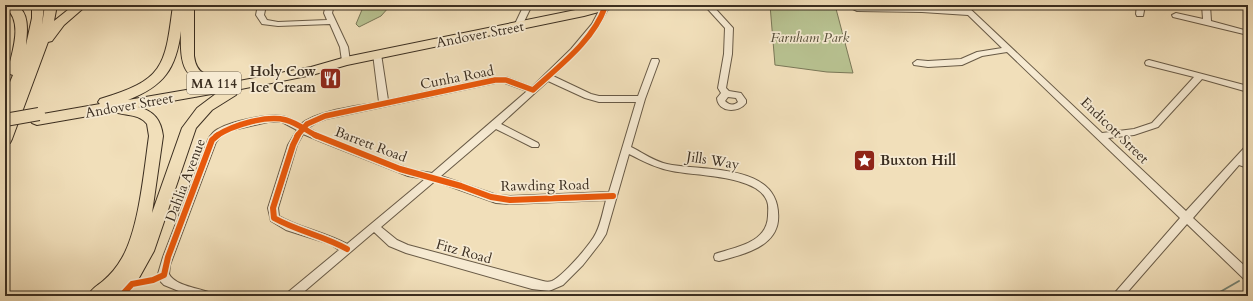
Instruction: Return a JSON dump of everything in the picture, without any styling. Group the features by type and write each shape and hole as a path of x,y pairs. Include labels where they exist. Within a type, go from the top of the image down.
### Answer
{"highway":[{"path":"9,5 20,14 22,25 11,95"},
{"path":"5,109 36,27 38,5"},
{"path":"5,139 36,60 48,25 51,5"},
{"path":"36,60 55,28 82,5"},
{"path":"81,111 133,93 150,83 161,73 171,56 179,5"},
{"path":"188,5 188,59 190,68 194,72 206,78 215,80 236,79"},
{"name":"Andover Street","path":"5,120 81,111 263,81 312,71 376,54 518,26 609,6"},
{"name":"Andover Street","path":"81,111 236,79 321,63 346,61"},
{"path":"113,296 133,273 146,251 189,128 194,119 214,100 235,90 263,81"},
{"path":"81,111 139,111 151,118 156,129 144,214 138,244 128,264 119,276 96,296"},
{"name":"Andover Street","path":"5,125 38,117"}],"street":[{"path":"262,5 260,15 265,22 278,24 332,22"},
{"path":"330,5 328,13 344,47 346,61"},
{"path":"518,26 528,5"},
{"path":"708,5 729,28 729,46 722,88 726,94"},
{"name":"Endicott Street","path":"962,5 1102,136 1248,276"},
{"path":"1140,14 1141,5"},
{"path":"1206,5 1206,23"},
{"path":"291,296 433,177 533,90 595,26 609,6"},
{"path":"857,9 922,10 970,13"},
{"path":"1176,15 1248,33"},
{"path":"916,63 928,64 962,62 980,54 1008,48"},
{"path":"376,54 384,104"},
{"path":"613,196 641,99 655,61"},
{"path":"1149,63 1248,89"},
{"path":"1102,136 1138,131 1155,125 1200,76"},
{"path":"547,77 588,96 599,99 641,99"},
{"name":"Cunha Road","path":"302,129 318,118 494,80 506,80 533,90"},
{"name":"Dahlia Avenue","path":"207,296 174,285 166,280 164,275 168,257 212,140 216,135 225,130 268,120 286,120 302,129"},
{"path":"494,124 535,145"},
{"path":"302,129 293,142 273,208 274,218 290,227 333,241 347,249"},
{"name":"Barrett Road","path":"302,129 325,140 411,173 433,177"},
{"path":"1117,296 1248,148"},
{"name":"Jills Way","path":"627,149 661,166 695,172 733,176 761,186 771,199 773,224 770,231 765,237 745,249 719,257"},
{"path":"1238,160 1248,165"},
{"name":"Rawding Road","path":"433,177 502,200 613,196"},
{"name":"Fitz Road","path":"374,226 393,243 401,247 532,284 548,286 553,285 563,278 595,244 604,226 613,196"}],"green space":[{"path":"364,5 394,5 389,7 381,16 359,27 356,24"},
{"name":"Farnham Park","path":"770,5 835,5 853,73 827,72 775,65"},
{"path":"835,5 921,5 922,8"}],"waterway":[{"path":"1213,296 1239,281"}],"cycle path":[{"path":"347,249 333,241 290,227 274,218 273,208 290,153 296,137 307,124 325,116 495,80 506,80 533,90 585,39 602,16 605,7 613,5"},
{"path":"121,296 132,284 153,280 164,275 168,257 212,140 217,135 225,131 247,123 269,119 286,120 323,139 389,166 461,186 497,199 510,200 613,196"}],"place":[{"name":"Holy Cow Ice Cream","path":"331,79"},
{"name":"Buxton Hill","path":"864,160"}]}
